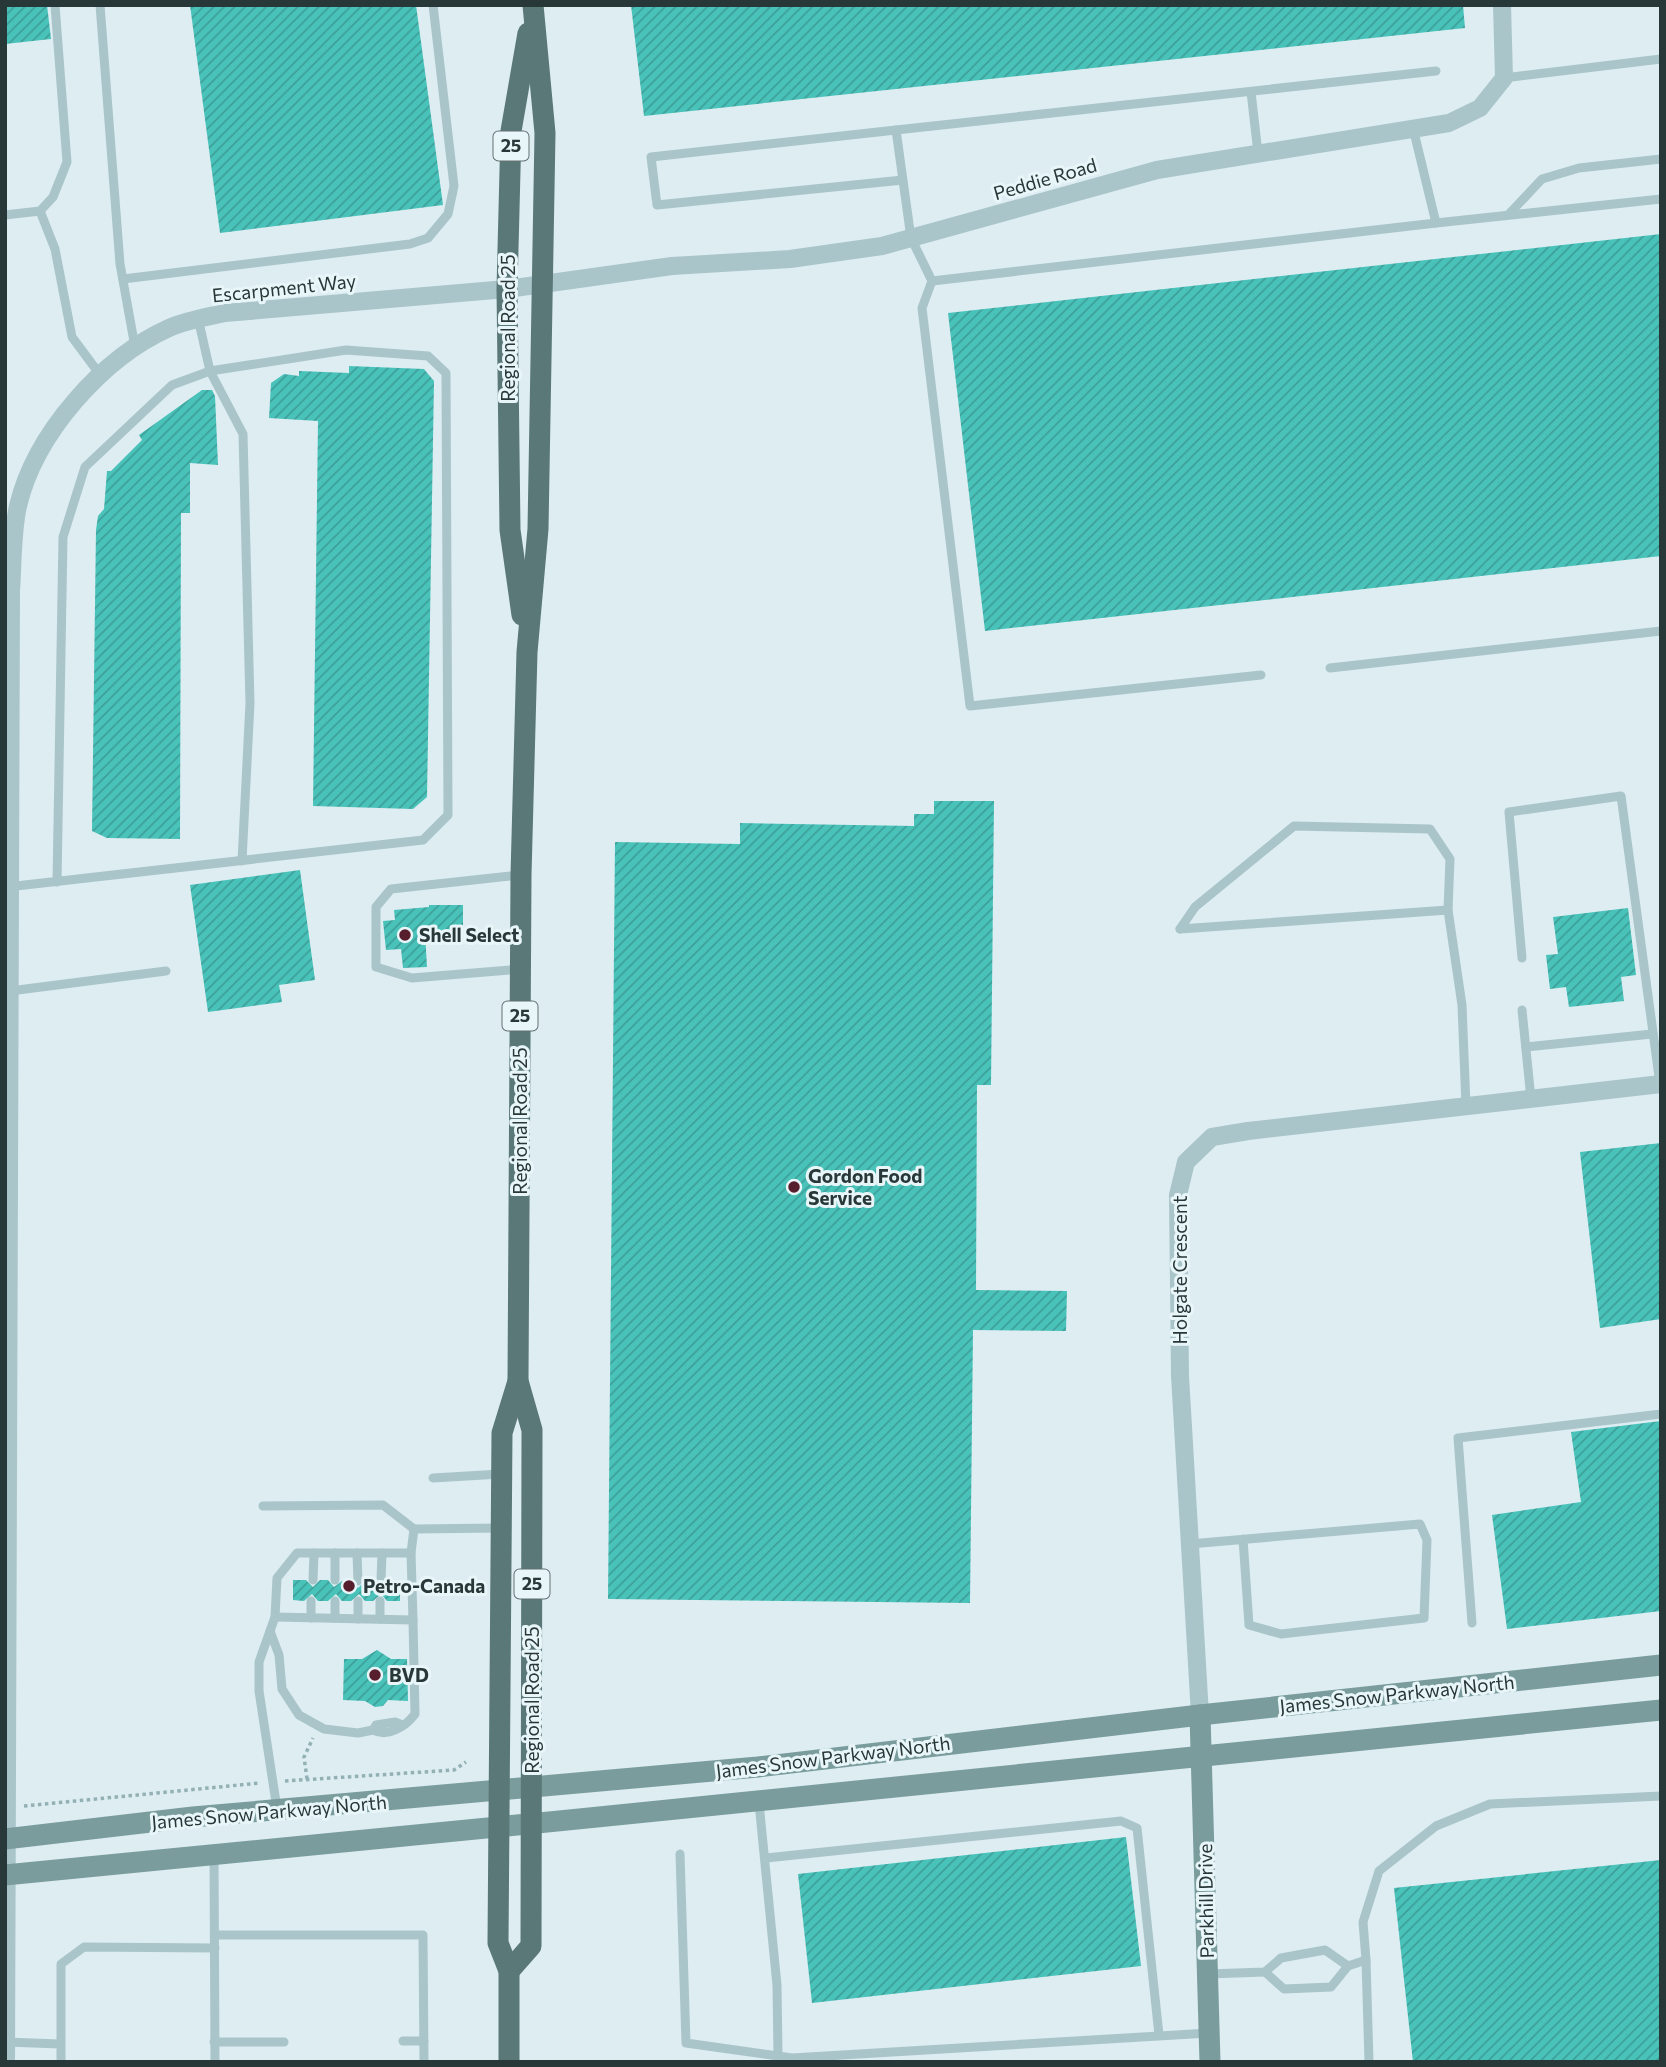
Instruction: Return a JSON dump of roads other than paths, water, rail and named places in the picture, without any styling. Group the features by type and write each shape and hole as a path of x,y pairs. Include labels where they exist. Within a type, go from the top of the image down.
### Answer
{"main road":[{"name":"Regional Road 25","path":"509,1971 531,1946 532,1430 518,1381 521,875 527,652 538,530 545,133 533,5"},
{"name":"Regional Road 25","path":"527,652 510,530 507,289 511,131 533,5"},
{"name":"Regional Road 25","path":"509,2062 509,1971 498,1943 499,1528 502,1433 518,1381"},
{"name":"James Snow Parkway North","path":"6,1839 758,1767 1661,1665"},
{"name":"James Snow Parkway North","path":"6,1875 758,1801 1203,1749 1661,1710"},
{"name":"Holgate Crescent","path":"1200,1715 1203,1749"},
{"name":"Parkhill Drive","path":"1203,1749 1209,2062"}],"street":[{"path":"1502,5 1504,78"},
{"name":"Peddie Road","path":"507,289 672,266 790,258 882,246 1157,170 1448,123 1480,108 1504,78"},
{"name":"Escarpment Way","path":"6,2062 10,991 8,887 11,591 18,508 30,468 57,422 101,376 135,349 169,328 198,318 225,313 507,289"},
{"name":"Holgate Crescent","path":"1200,1715 1180,1376 1178,1195 1186,1162 1212,1137 1660,1084"}],"lane":[{"path":"5,215 40,211 53,197 67,162 55,5"},
{"path":"100,5 123,279 135,349"},
{"path":"123,279 397,246 428,238 448,214 454,186 433,5"},
{"path":"1504,78 1661,60"},
{"path":"903,180 657,205 651,157 1436,71"},
{"path":"1251,92 1258,153"},
{"path":"1413,128 1436,223"},
{"path":"896,130 911,238 932,281 922,308 970,706 1261,675"},
{"path":"1509,214 1542,179 1579,168 1661,159"},
{"path":"932,281 1661,199"},
{"path":"40,211 55,249 72,337 101,376"},
{"path":"198,318 210,371 243,434 250,703 242,861"},
{"path":"8,887 57,882 242,861 422,840 448,815 446,373 428,356 346,350 210,371 172,385 85,467 63,537 57,882"},
{"path":"1330,668 1661,631"},
{"path":"1522,958 1509,812 1621,796 1660,1084"},
{"path":"1448,910 1180,929 1195,907 1294,826 1430,829 1450,859 1448,910 1462,1005 1466,1106"},
{"path":"521,875 391,889 376,907 376,967 412,978 521,968"},
{"path":"10,991 166,971"},
{"path":"1522,1010 1531,1099"},
{"path":"1526,1047 1652,1034"},
{"path":"1472,1623 1458,1438 1661,1414"},
{"path":"433,1478 501,1474"},
{"path":"263,1506 383,1506 414,1529 499,1528"},
{"path":"1190,1544 1243,1539 1420,1524 1427,1540 1424,1618 1281,1634 1249,1625 1243,1539"},
{"path":"270,1631 279,1655 282,1689 299,1715 319,1727 358,1733 395,1721 402,1726 415,1714 411,1553 414,1529"},
{"path":"277,1811 275,1781 259,1691 259,1662 275,1617 277,1578 297,1553 411,1553"},
{"path":"313,1580 314,1553"},
{"path":"335,1553 335,1580"},
{"path":"357,1553 358,1581"},
{"path":"381,1581 382,1553"},
{"path":"311,1601 312,1618"},
{"path":"335,1601 335,1618"},
{"path":"358,1601 358,1619"},
{"path":"380,1601 380,1619"},
{"path":"275,1617 413,1620"},
{"path":"1369,2062 1363,1922 1379,1871 1436,1826 1490,1804 1661,1796"},
{"path":"758,1801 766,1858 777,1985 778,2056"},
{"path":"766,1858 1121,1821 1137,1828 1159,2035"},
{"path":"214,1854 215,2062"},
{"path":"680,1854 686,2043 792,2059 1209,2033"},
{"path":"215,1935 423,1935 424,2062"},
{"path":"61,2062 61,1964 71,1954 84,1947 215,1948"},
{"path":"1208,1974 1265,1972 1281,1958 1325,1950 1348,1966"},
{"path":"1265,1972 1284,1989 1331,1987 1348,1966 1366,1960"},
{"path":"403,2041 424,2041"},
{"path":"6,2042 60,2043"},
{"path":"214,2042 284,2042"}],"place":[{"name":"Shell Select","path":"405,935"},
{"name":"Gordon Food Service","path":"794,1187"},
{"name":"Petro-Canada","path":"349,1586"},
{"name":"BVD","path":"375,1675"}]}
